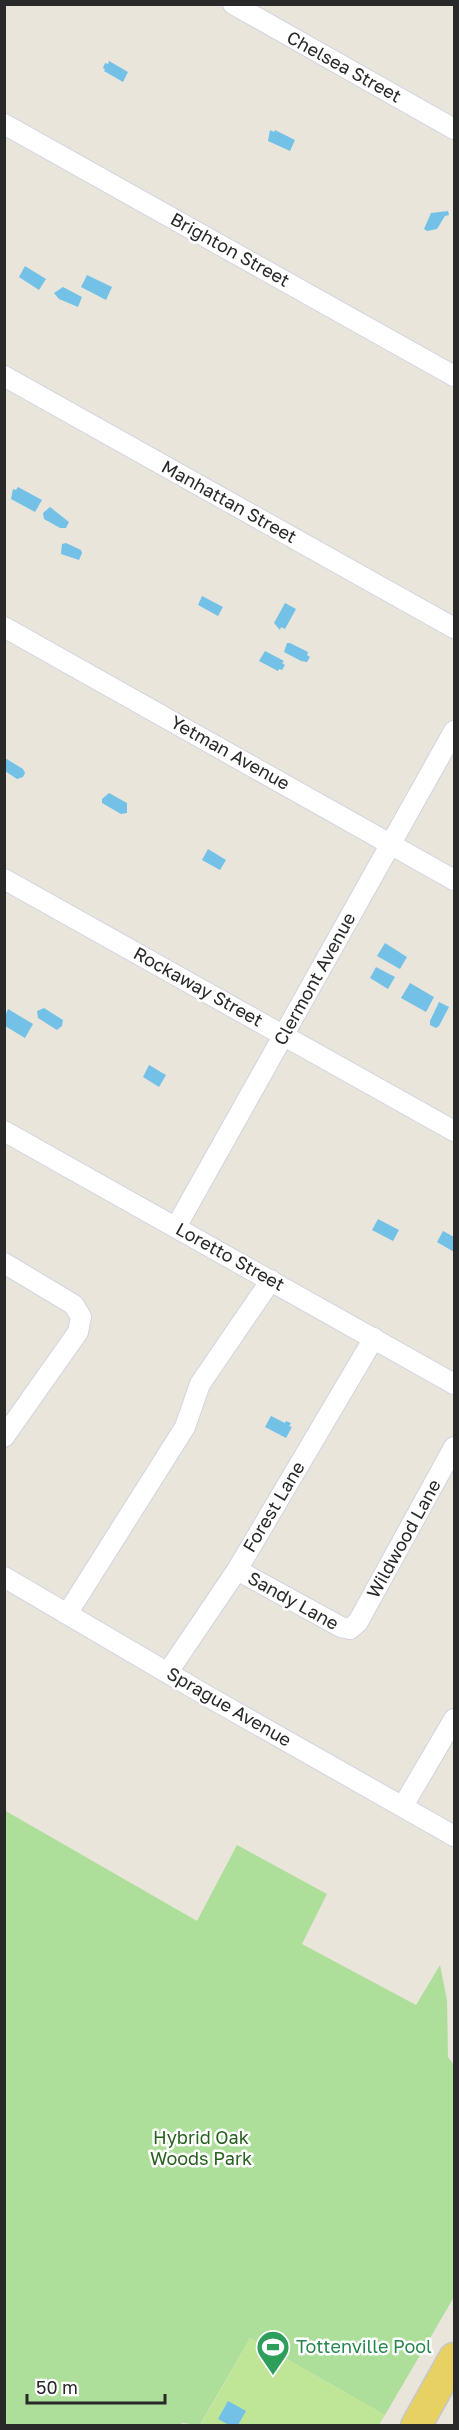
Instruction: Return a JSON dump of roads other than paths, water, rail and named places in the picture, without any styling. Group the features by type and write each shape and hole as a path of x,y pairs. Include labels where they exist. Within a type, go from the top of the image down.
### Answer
{"main road":[{"path":"416,2426 454,2358"}],"street":[{"name":"Chelsea Street","path":"233,4 454,129"},
{"name":"Brighton Street","path":"4,124 454,376"},
{"name":"Manhattan Street","path":"4,376 454,628"},
{"name":"Yetman Avenue","path":"4,627 454,880"},
{"name":"Clermont Avenue","path":"176,1227 454,731"},
{"name":"Rockaway Street","path":"4,879 454,1131"},
{"name":"Loretto Street","path":"4,1131 454,1384"},
{"path":"4,1263 74,1305 81,1317 78,1332 4,1437"},
{"path":"67,1614 185,1427 201,1384 271,1280"},
{"name":"Forest Lane","path":"168,1672 237,1570 374,1338"},
{"name":"Wildwood Lane","path":"350,1629 358,1622 454,1447"},
{"name":"Sandy Lane","path":"237,1570 340,1628 350,1629"},
{"name":"Sprague Avenue","path":"4,1577 454,1836"},
{"path":"403,1806 454,1719"}],"water":[{"path":"109,61 128,72 123,82 104,71 105,63 108,64"},
{"path":"270,130 274,132 275,130 295,140 290,151 268,141"},
{"path":"448,211 449,215 445,216 437,229 427,231 424,229 431,213"},
{"path":"25,266 46,279 39,290 19,277"},
{"path":"87,275 112,287 106,300 81,287"},
{"path":"63,287 82,297 78,307 59,299 54,293"},
{"path":"18,487 42,500 35,512 11,499 13,489 16,490"},
{"path":"50,507 69,522 66,528 60,528 44,519 43,513"},
{"path":"66,543 81,550 79,560 61,554 62,544"},
{"path":"202,596 223,607 218,616 198,605"},
{"path":"285,603 296,609 285,629 281,627 280,630 274,623"},
{"path":"287,643 308,652 307,655 310,657 307,662 284,652"},
{"path":"265,651 284,661 282,663 285,665 282,670 278,671 259,661"},
{"path":"5,758 23,769 25,773 23,777 17,779 5,771"},
{"path":"109,793 127,803 127,813 121,814 102,803 102,799"},
{"path":"208,849 226,860 220,870 202,860"},
{"path":"385,943 407,957 400,969 377,956"},
{"path":"376,967 395,977 388,989 370,978"},
{"path":"410,983 434,997 426,1012 401,998"},
{"path":"439,1002 449,1007 436,1028 430,1025 430,1021"},
{"path":"44,1008 63,1020 62,1026 57,1030 38,1018 37,1011"},
{"path":"8,1009 33,1024 25,1038 5,1026"},
{"path":"149,1065 166,1075 159,1087 143,1077"},
{"path":"378,1219 399,1230 393,1241 372,1230"},
{"path":"443,1231 454,1237 454,1252 437,1242"},
{"path":"271,1416 285,1423 286,1421 291,1423 289,1426 292,1427 286,1438 265,1427"},
{"path":"228,2401 246,2411 238,2425 229,2425 218,2419"}],"place":[{"name":"Tottenville Pool","path":"273,2376"}],"park label":[{"name":"Hybrid Oak Woods Park","path":"201,2148"}]}
